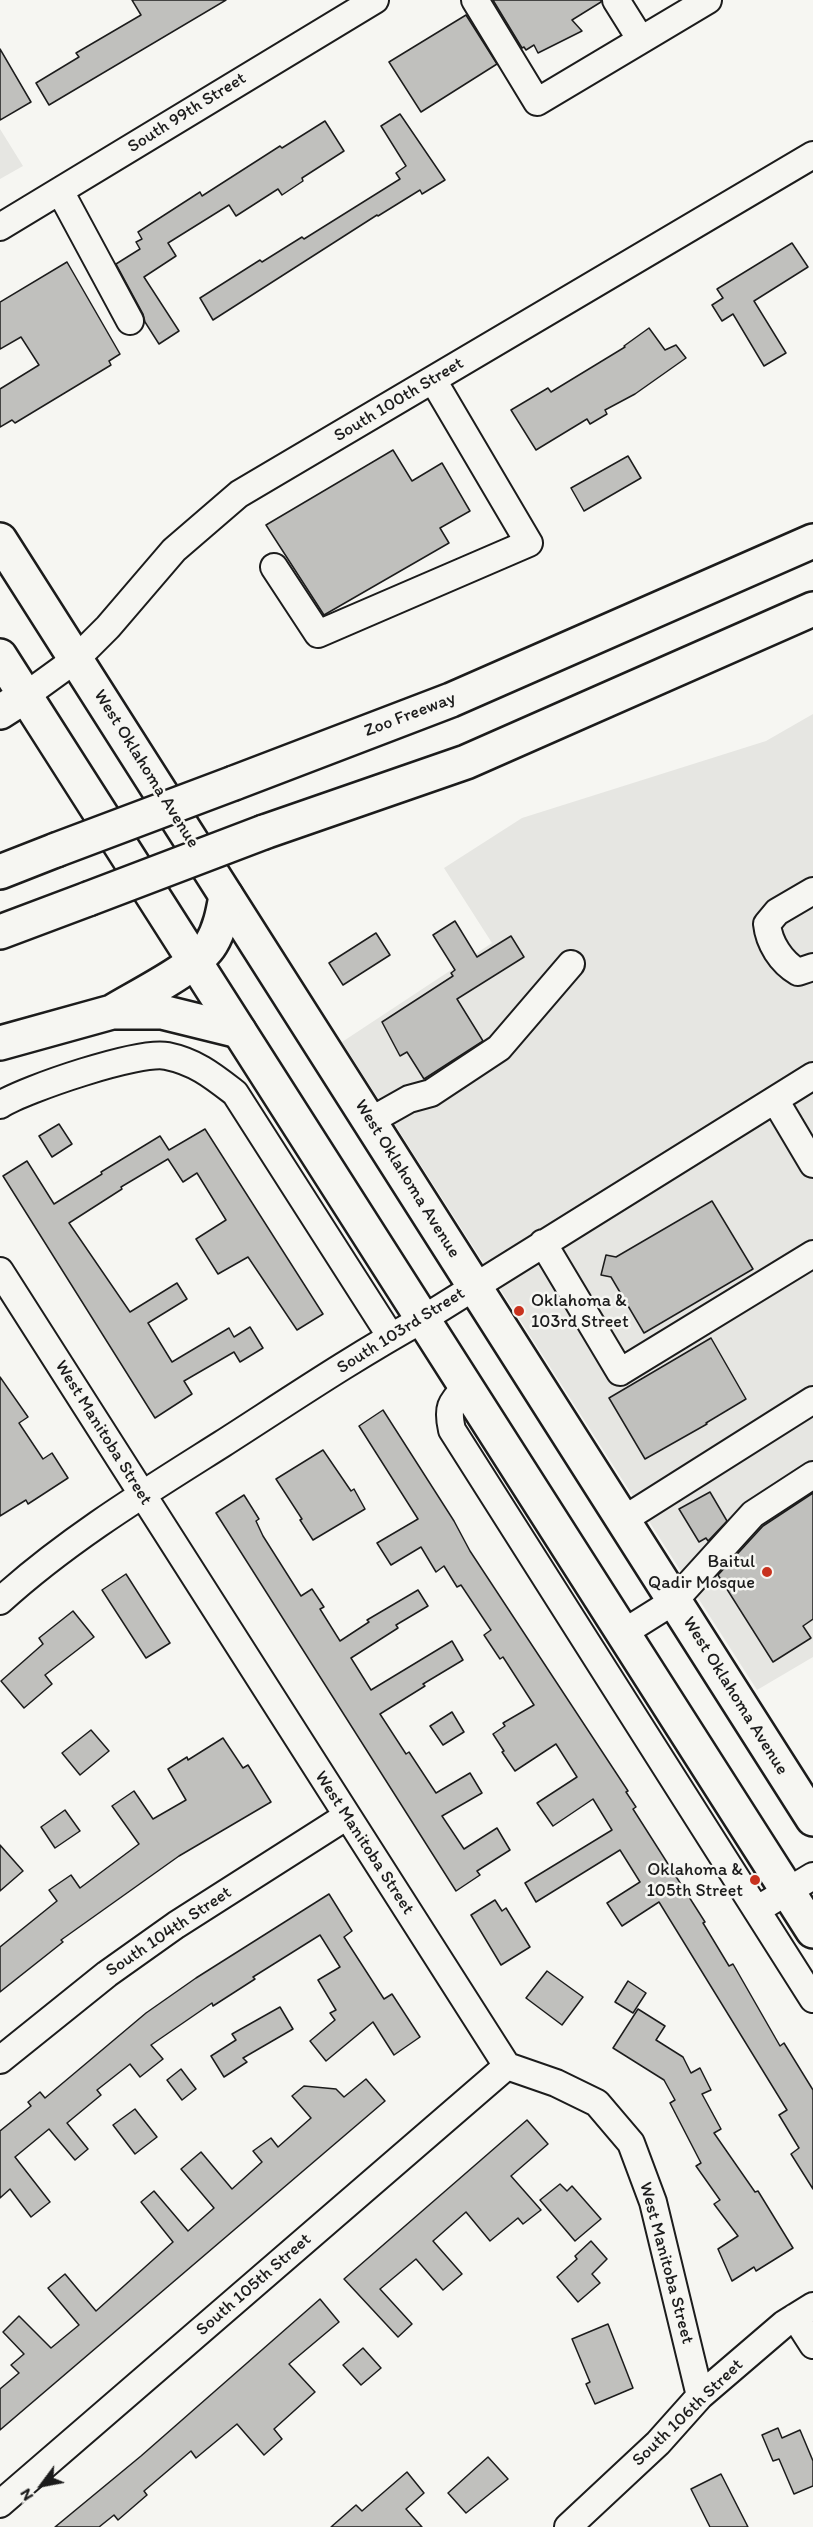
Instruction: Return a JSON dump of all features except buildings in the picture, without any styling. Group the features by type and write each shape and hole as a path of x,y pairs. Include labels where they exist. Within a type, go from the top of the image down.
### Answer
{"main road":[{"name":"West Oklahoma Avenue","path":"0,540 813,1820"},
{"name":"Zoo Freeway","path":"0,872 451,700 813,541"},
{"path":"0,932 264,832 466,762 813,609"},
{"path":"0,656 13,704 195,961 623,1633 801,1884 813,1931"},
{"path":"112,1012 195,961 210,947 219,928 226,896"},
{"path":"0,1042 112,1012 162,1012 239,1031"}],"street":[{"name":"South 99th Street","path":"0,227 375,0"},
{"path":"475,0 537,102 708,0"},
{"path":"616,0 641,40"},
{"name":"South 100th Street","path":"13,704 76,659 108,627 174,550 238,494 813,155"},
{"path":"60,191 130,321"},
{"path":"274,567 318,634 529,543 433,380"},
{"path":"813,891 777,912 767,924 769,936 786,965 798,972 813,968"},
{"path":"370,1121 409,1099 431,1093 499,1048 571,964"},
{"path":"0,1105 106,1064 165,1055 205,1069 235,1094 391,1337"},
{"name":"South 103rd Street","path":"0,1601 33,1571 142,1495 391,1337 813,1076"},
{"path":"775,1100 813,1164"},
{"path":"543,1243 620,1372 813,1254"},
{"name":"West Manitoba Street","path":"0,1271 507,2066 556,2083 597,2103 631,2143 653,2202 700,2396"},
{"path":"466,1387 454,1399 448,1412 452,1430 813,1999"},
{"path":"623,1520 813,1400"},
{"path":"623,1633 674,1601 753,1514 813,1475"},
{"name":"South 104th Street","path":"0,2060 107,1974 176,1925 347,1816"},
{"path":"758,1909 801,1884"},
{"name":"South 105th Street","path":"0,2504 507,2066"},
{"path":"804,2311 813,2345"},
{"name":"South 106th Street","path":"568,2527 658,2443 700,2396 804,2311"}],"shaded area":[{"path":"0,129 23,166 0,179"},
{"path":"813,714 813,1657 757,1690 342,1042 492,943 444,868 522,818 766,741"}],"place":[{"name":"Oklahoma & 103rd Street","path":"519,1311"},
{"name":"Baitul Qadir Mosque","path":"767,1572"},
{"name":"Oklahoma & 105th Street","path":"755,1880"}]}
